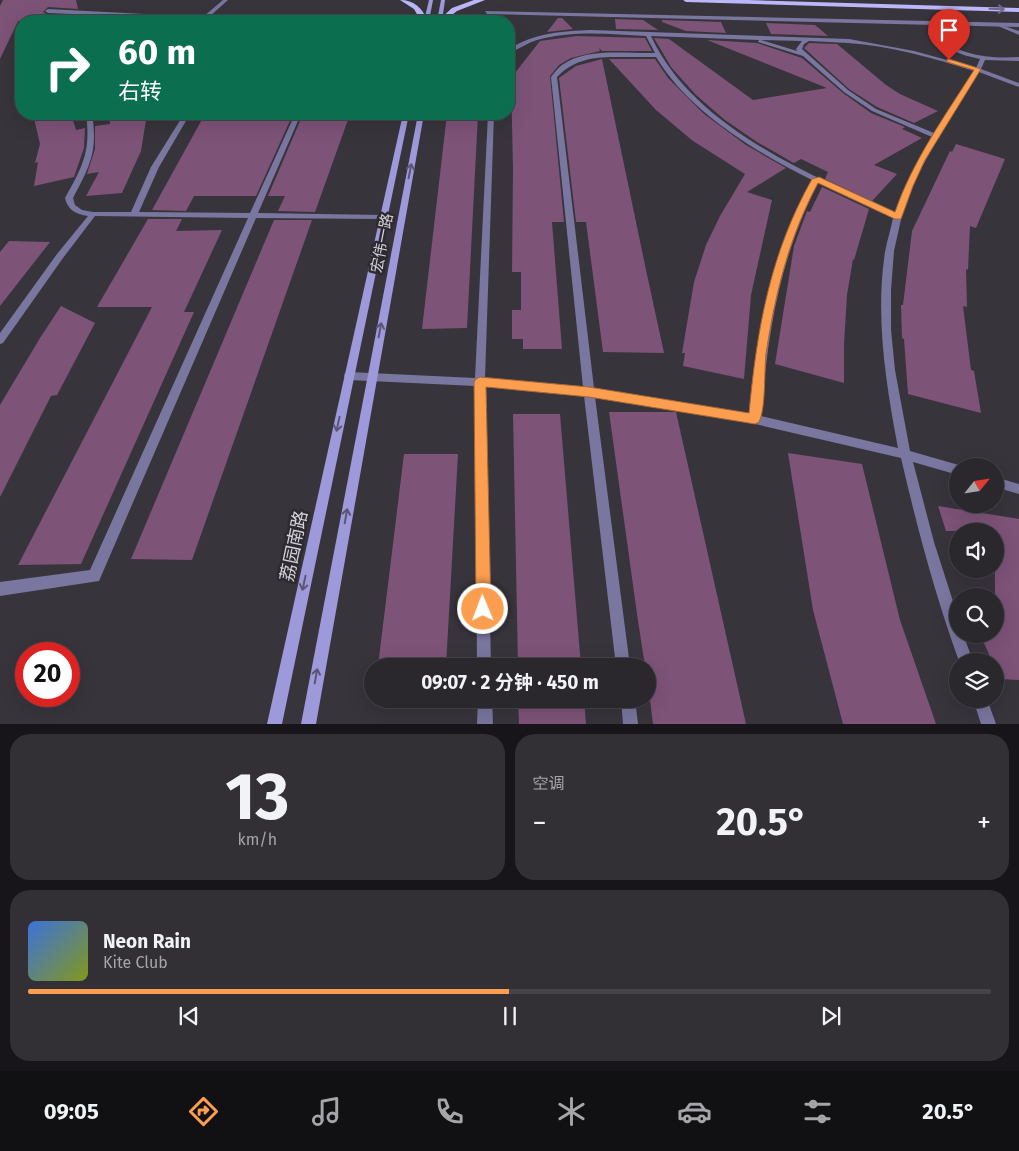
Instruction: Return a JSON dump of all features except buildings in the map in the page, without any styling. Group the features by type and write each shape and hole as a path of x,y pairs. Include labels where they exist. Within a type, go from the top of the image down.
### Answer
{"main road":[{"path":"403,0 415,6 422,15"},
{"path":"427,15 431,0"},
{"path":"441,15 443,0"},
{"path":"446,15 458,6 482,0"},
{"path":"686,0 1019,10"},
{"name":"宏伟一路","path":"349,376 405,120"},
{"name":"宏伟一路","path":"371,378 420,120"},
{"name":"荔园南路","path":"274,724 349,376"},
{"path":"308,724 371,378"}],"street":[{"path":"208,15 226,0"},
{"path":"48,11 136,15"},
{"path":"487,12 1019,25"},
{"path":"937,23 931,27 930,33 936,40 948,47 982,58 1019,59"},
{"path":"1000,25 1019,33"},
{"path":"515,47 536,38 562,33 849,41 935,56 978,69 1019,85"},
{"path":"648,34 658,55 670,73 711,112 774,156 816,179 898,217"},
{"path":"745,37 804,54"},
{"path":"810,39 802,43 798,49 846,91 874,110 937,137"},
{"path":"622,658 589,392 554,77 564,66 582,59 604,56 658,55"},
{"path":"963,653 947,610 904,454 893,390 887,311 888,276 898,217 912,178 921,160 978,69 982,58"},
{"path":"90,120 93,137 87,165 69,198 71,206 80,212 93,214 383,217"},
{"path":"134,214 155,167 184,120"},
{"path":"0,589 94,576 295,120"},
{"path":"484,658 480,382 490,120"},
{"path":"755,419 761,350 767,312 777,272 788,236 801,206 816,179"},
{"path":"0,340 54,264 93,214"},
{"path":"349,376 480,382 589,392 755,419 904,454 949,467"},
{"path":"1004,485 1019,489"},
{"path":"485,708 485,724"},
{"path":"629,708 631,724"},
{"path":"983,708 989,724"}],"route":[{"path":"483,609 480,382 589,392 755,419 760,360 767,312 788,236 801,206 816,179 898,217 908,186 921,160 978,69 949,60"}]}
